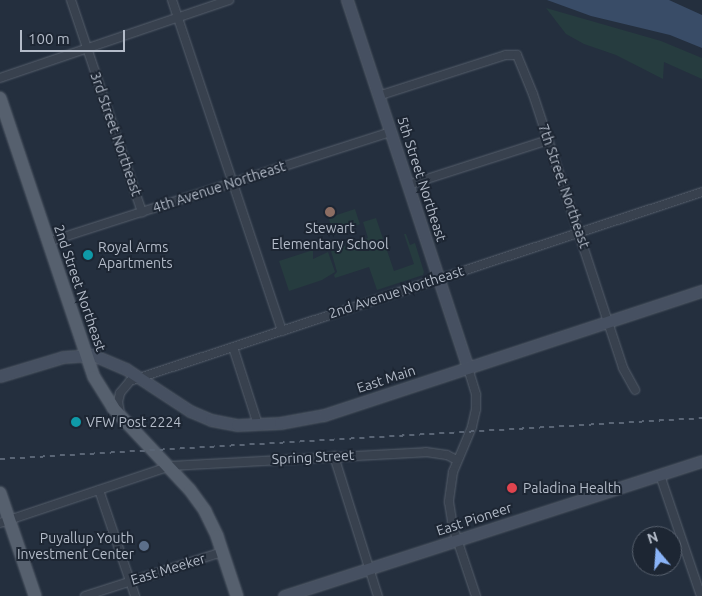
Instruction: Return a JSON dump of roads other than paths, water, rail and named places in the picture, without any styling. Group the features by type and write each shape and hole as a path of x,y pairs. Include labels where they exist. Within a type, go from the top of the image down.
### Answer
{"main road":[{"name":"5th Street Northeast","path":"347,0 468,368"},
{"name":"2nd Street Northeast","path":"0,98 98,385 122,418 190,490 205,511 212,522 237,596"},
{"name":"East Main","path":"86,354 111,361 206,418 223,424 258,425 293,422 324,415 702,291"},
{"path":"0,376 52,359 86,354"},
{"name":"East Pioneer","path":"284,596 702,461"},
{"path":"0,493 5,521 35,596"}],"street":[{"name":"3rd Street Northeast","path":"71,0 142,212"},
{"path":"172,0 282,331"},
{"path":"0,78 229,0"},
{"name":"7th Street Northeast","path":"378,96 515,53 523,64 623,368 635,390"},
{"name":"4th Avenue Northeast","path":"48,242 390,132"},
{"path":"408,185 548,140"},
{"name":"2nd Avenue Northeast","path":"122,418 118,402 120,393 126,384 140,378 702,192"},
{"path":"233,347 258,425"},
{"path":"468,368 476,395 476,409 472,427 457,460 450,488 449,502 451,522 476,596"},
{"name":"Spring Street","path":"168,467 426,452 442,454 457,460"},
{"path":"334,456 378,596"},
{"path":"5,521 168,467"},
{"path":"660,475 701,596"},
{"path":"99,490 135,596"},
{"name":"East Meeker","path":"85,596 222,552"}],"water":[{"path":"547,0 669,0 702,15 702,48 670,35 591,16"}],"railway":[{"path":"0,459 702,418"}],"place":[{"name":"Stewart Elementary School","path":"330,212"},
{"name":"Royal Arms Apartments","path":"88,255"},
{"name":"VFW Post 2224","path":"76,422"},
{"name":"Paladina Health","path":"512,488"},
{"name":"Puyallup Youth Investment Center","path":"144,546"}]}
